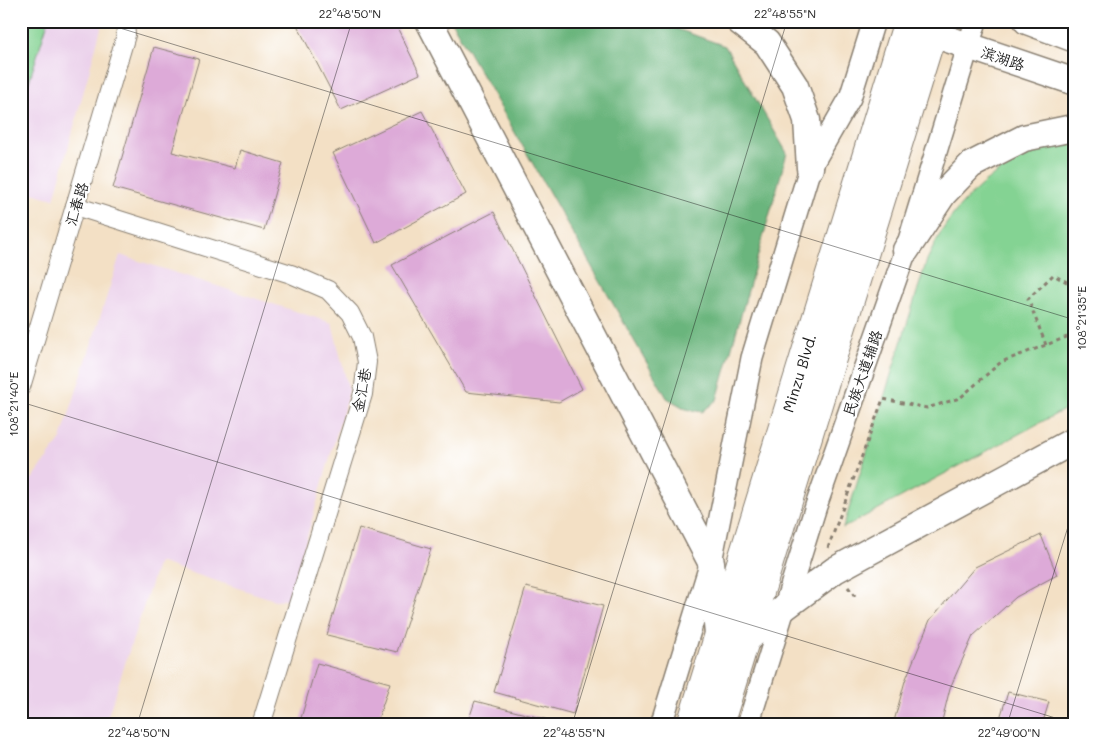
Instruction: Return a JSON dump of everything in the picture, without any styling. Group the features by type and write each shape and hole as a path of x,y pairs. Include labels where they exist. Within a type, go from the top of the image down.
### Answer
{"highway":[{"name":"Minzu Blvd.","path":"690,725 903,23"},
{"name":"Minzu Blvd.","path":"719,725 934,28"}],"main road":[{"path":"429,21 711,562 718,634"},
{"path":"739,21 767,43 795,86 807,120 810,168"},
{"path":"1027,21 1075,39"},
{"name":"滨湖路","path":"903,23 934,28 968,46 1075,82"},
{"path":"906,250 943,194 971,165 1024,138 1068,130 1075,132"},
{"path":"745,640 835,570 1075,440"}],"street":[{"name":"汇春路","path":"21,387 126,35 126,21"},
{"path":"661,725 711,562 752,358 810,168 850,98 874,21"},
{"name":"民族大道辅路","path":"748,725 816,506 906,250 976,21"},
{"name":"金汇巷","path":"75,206 291,274 328,290 350,313 362,337 367,362 363,394 261,725"}],"path":[{"path":"1046,345 1028,299 1053,275 1075,286"},
{"path":"855,596 835,570 826,554 884,399 927,408 960,398 1001,362 1075,334"}],"shaded area":[{"path":"21,21 103,21 54,199 21,190"},
{"path":"120,255 332,323 349,391 289,599 275,600 158,562 105,725 21,725 21,485 33,478 61,439"}],"green space":[{"path":"21,21 48,21 21,107"},
{"path":"451,21 655,21 725,46 787,153 717,400 702,412 686,409 667,398"},
{"path":"1052,143 1075,143 1075,404 843,528 927,260 939,236 958,209 981,186 1007,166"}],"building":[{"path":"295,21 394,21 420,74 341,110"},
{"path":"154,47 199,59 172,152 235,168 240,150 283,163 264,230 113,188"},
{"path":"422,111 466,194 376,243 333,153"},
{"path":"494,212 582,389 559,402 466,392 392,265"},
{"path":"359,528 431,549 397,652 327,635"},
{"path":"1041,535 1057,575 1016,597 973,636 950,688 941,725 893,725 905,681 930,620 975,567"},
{"path":"526,587 603,606 573,714 494,692"},
{"path":"317,663 390,683 376,725 299,725"},
{"path":"1008,692 1049,702 1042,725 998,725"},
{"path":"475,701 564,724 467,725"}]}
